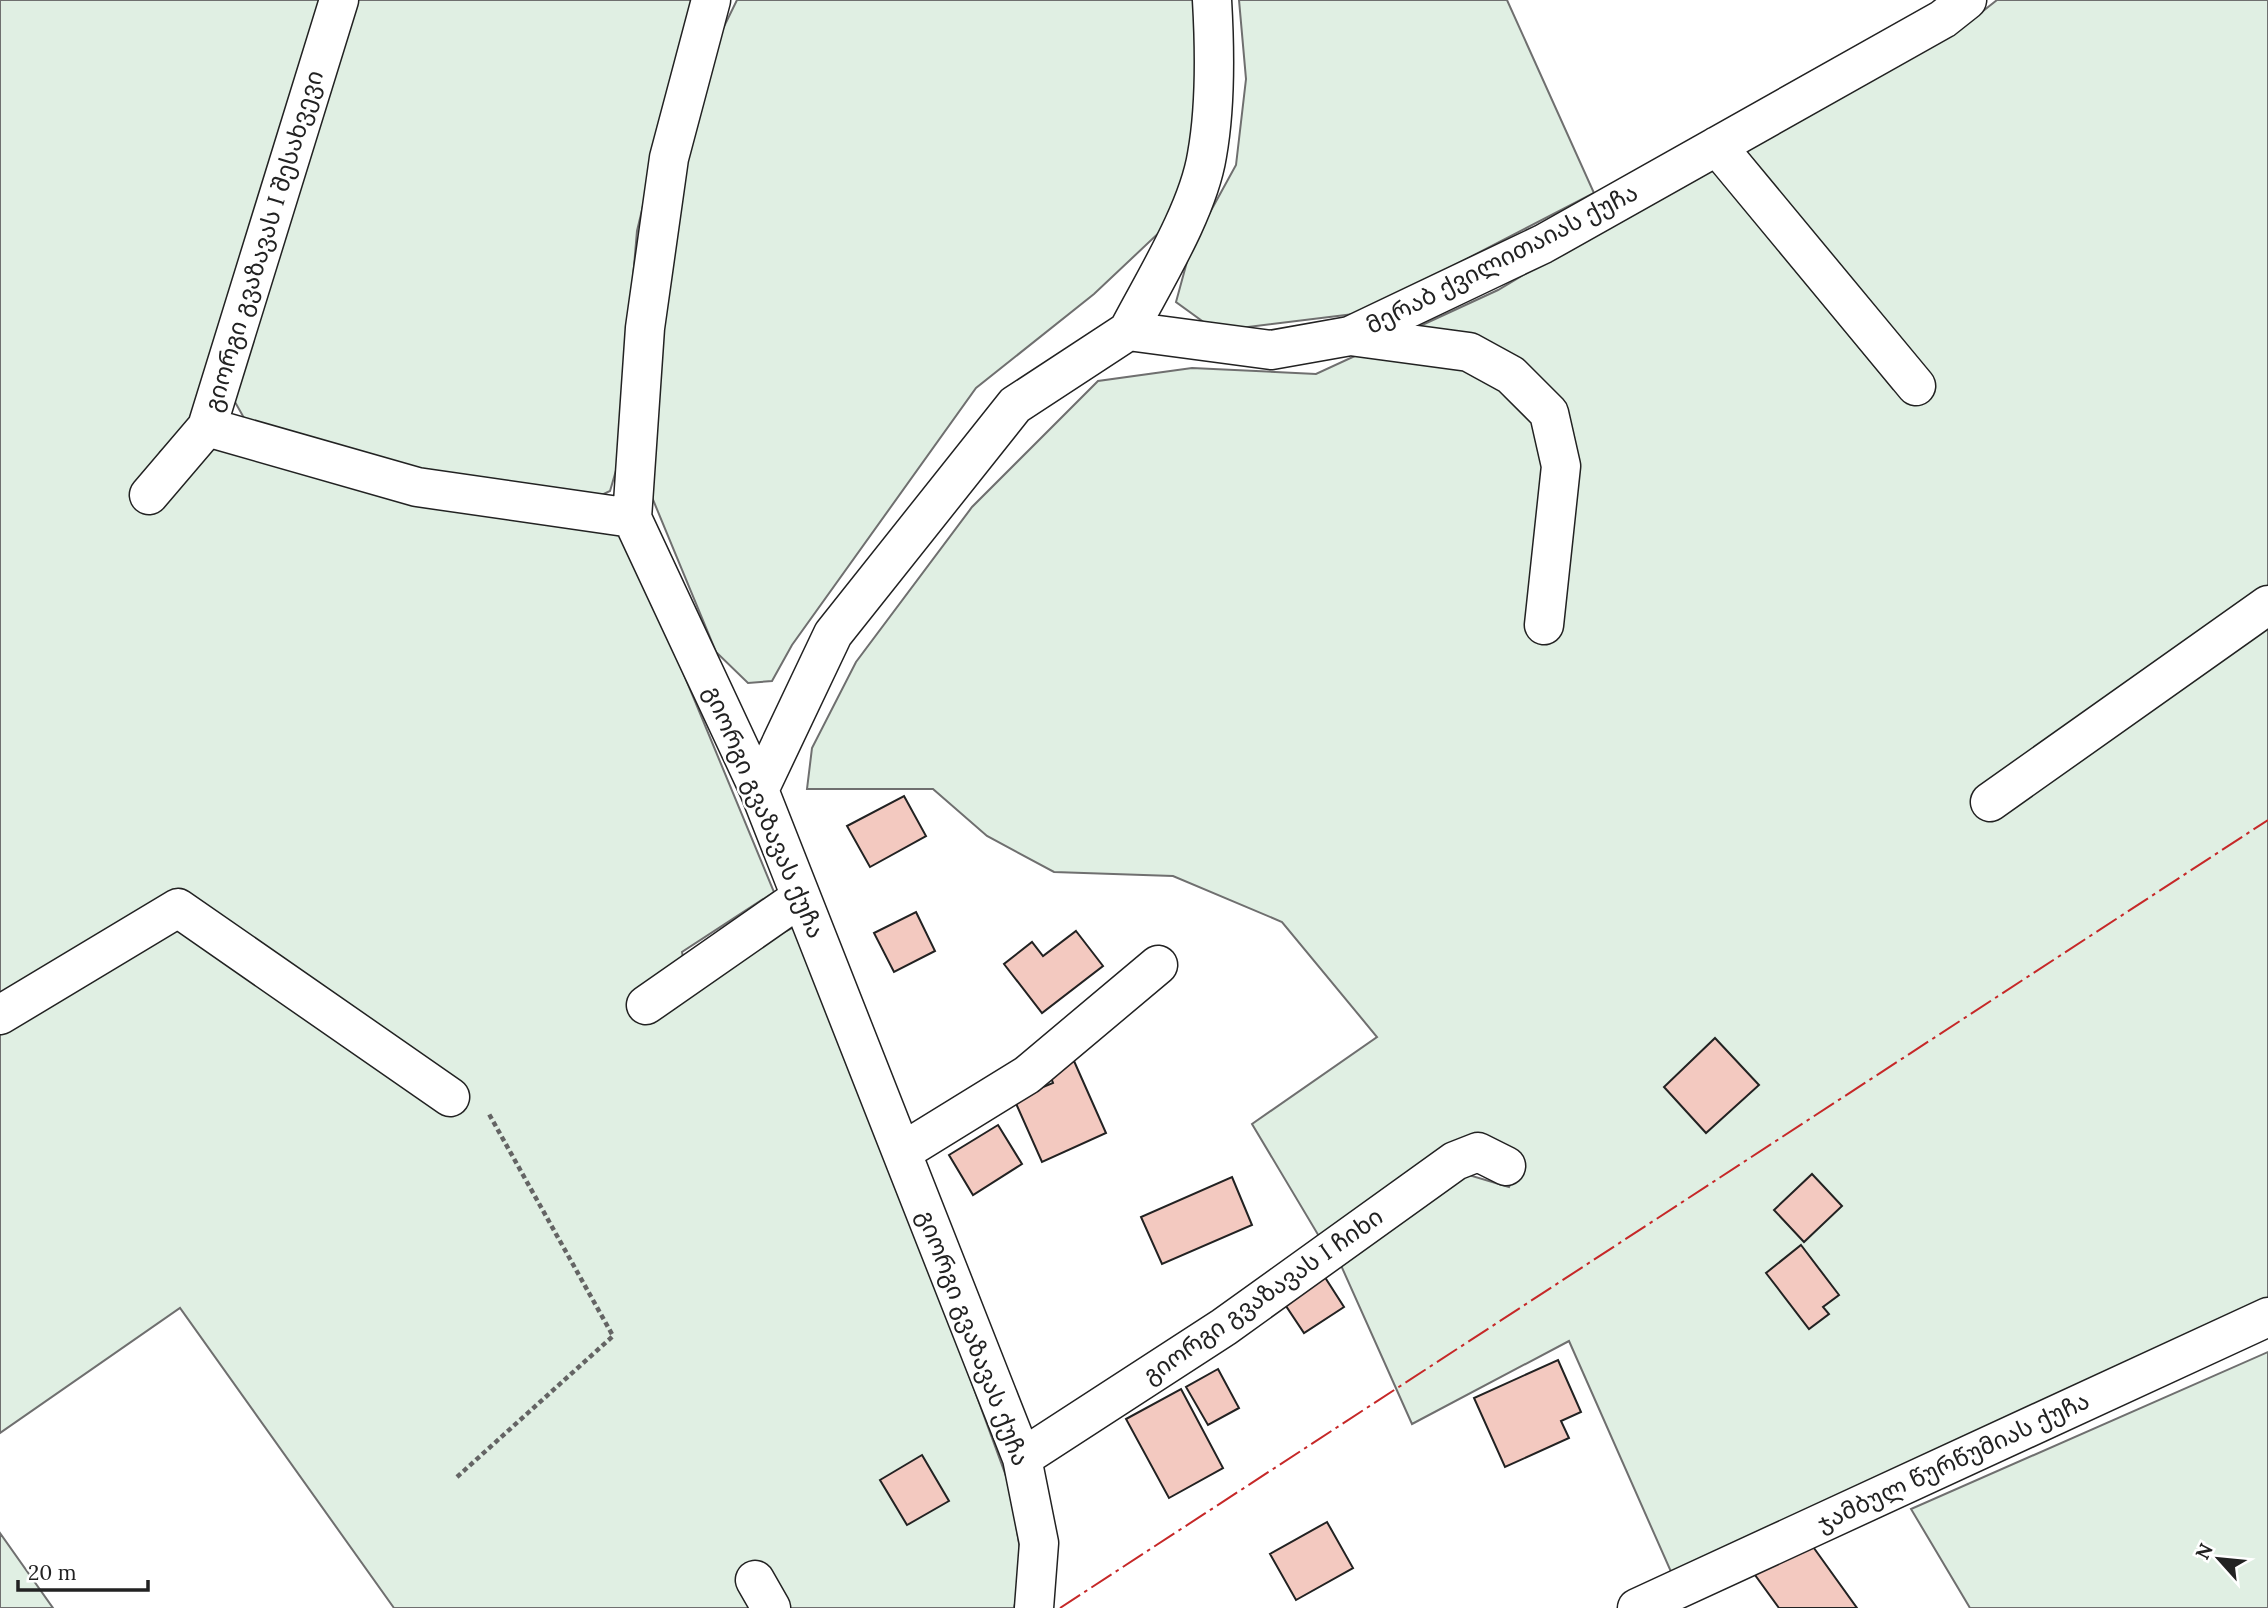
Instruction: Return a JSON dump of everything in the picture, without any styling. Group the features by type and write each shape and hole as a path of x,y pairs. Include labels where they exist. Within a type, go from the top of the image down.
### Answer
{"street":[{"name":"გიორგი გვაზავას I შესახვევი","path":"339,0 207,427 417,487 632,518"},
{"name":"გიორგი გვაზავას ქუჩა","path":"712,0 668,158 645,328 632,518 759,790 1022,1458 1039,1543 1034,1608"},
{"path":"759,790 833,634 1015,405 1128,331 1183,227 1207,157 1215,49 1212,0"},
{"name":"მერაბ ქვილითაიას ქუჩა","path":"1128,331 1271,349 1350,336 1543,244 1717,146 1947,6"},
{"path":"1717,146 1916,386"},
{"path":"1350,336 1469,352 1511,375 1549,413 1561,466 1544,625"},
{"path":"149,495 207,427"},
{"path":"1990,802 2268,605"},
{"path":"646,1005 802,897"},
{"path":"0,1015 178,908 450,1097"},
{"path":"902,1152 1027,1075 1158,965"},
{"name":"გიორგი გვაზავას I ჩიხი","path":"1022,1458 1224,1327 1455,1161 1478,1152 1506,1166"},
{"name":"ჯამბულ წურწუმიას ქუჩა","path":"1649,1606 2268,1317"}],"path":[{"path":"450,1097 481,1099 613,1336 457,1477"}],"green space":[{"path":"0,0 327,0 196,416 160,452 185,475 213,438 497,510 627,537 774,892 682,952 688,984 803,922 1010,1487 1023,1568 1014,1608 394,1608 180,1308 0,1433 0,1028 183,893 0,1004"},
{"path":"354,0 701,0 685,30 637,231 617,467 610,491 585,503 447,480 248,425 231,395"},
{"path":"737,0 1196,0 1195,127 1187,184 1164,228 1094,294 976,388 792,645 772,681 748,683 716,652 649,490 665,263 710,55"},
{"path":"1239,0 1507,0 1594,193 1362,313 1216,331 1176,302 1191,247 1236,165 1246,79"},
{"path":"1997,0 2268,0 2268,1298 1672,1574 1569,1341 1412,1424 1335,1252 1469,1175 1509,1187 1521,1164 1491,1142 1323,1243 1252,1124 1377,1037 1282,922 1173,876 1054,872 987,836 933,789 807,789 812,748 856,662 972,507 1098,381 1192,368 1316,374 1498,290 1709,165 1893,389 1924,369 1743,153 1954,34"},
{"path":"2268,1352 2268,1608 1970,1608 1911,1509"},
{"path":"0,1533 53,1608 0,1608"}],"building":[{"path":"904,796 926,836 870,867 847,826"},
{"path":"916,912 935,951 894,972 874,933"},
{"path":"1076,931 1103,966 1042,1013 1004,964 1032,942 1043,956"},
{"path":"1715,1038 1759,1085 1706,1133 1664,1087"},
{"path":"1074,1061 1106,1133 1042,1162 1014,1099 1053,1083 1049,1072"},
{"path":"998,1125 1022,1164 973,1195 949,1155"},
{"path":"1812,1174 1842,1206 1804,1242 1774,1210"},
{"path":"1232,1177 1252,1225 1162,1264 1141,1217"},
{"path":"1801,1245 1839,1295 1823,1307 1829,1314 1809,1329 1766,1273"},
{"path":"1319,1268 1344,1307 1304,1333 1278,1294"},
{"path":"1558,1360 1581,1412 1561,1421 1569,1438 1505,1467 1474,1398"},
{"path":"1218,1369 1239,1408 1208,1425 1186,1387"},
{"path":"1181,1389 1223,1468 1169,1498 1126,1419"},
{"path":"922,1455 949,1501 907,1525 880,1480"},
{"path":"1327,1522 1353,1568 1296,1600 1270,1554"},
{"path":"1806,1537 1857,1608 1779,1608 1755,1575"}],"power":[{"path":"1060,1608 2268,820"}]}
